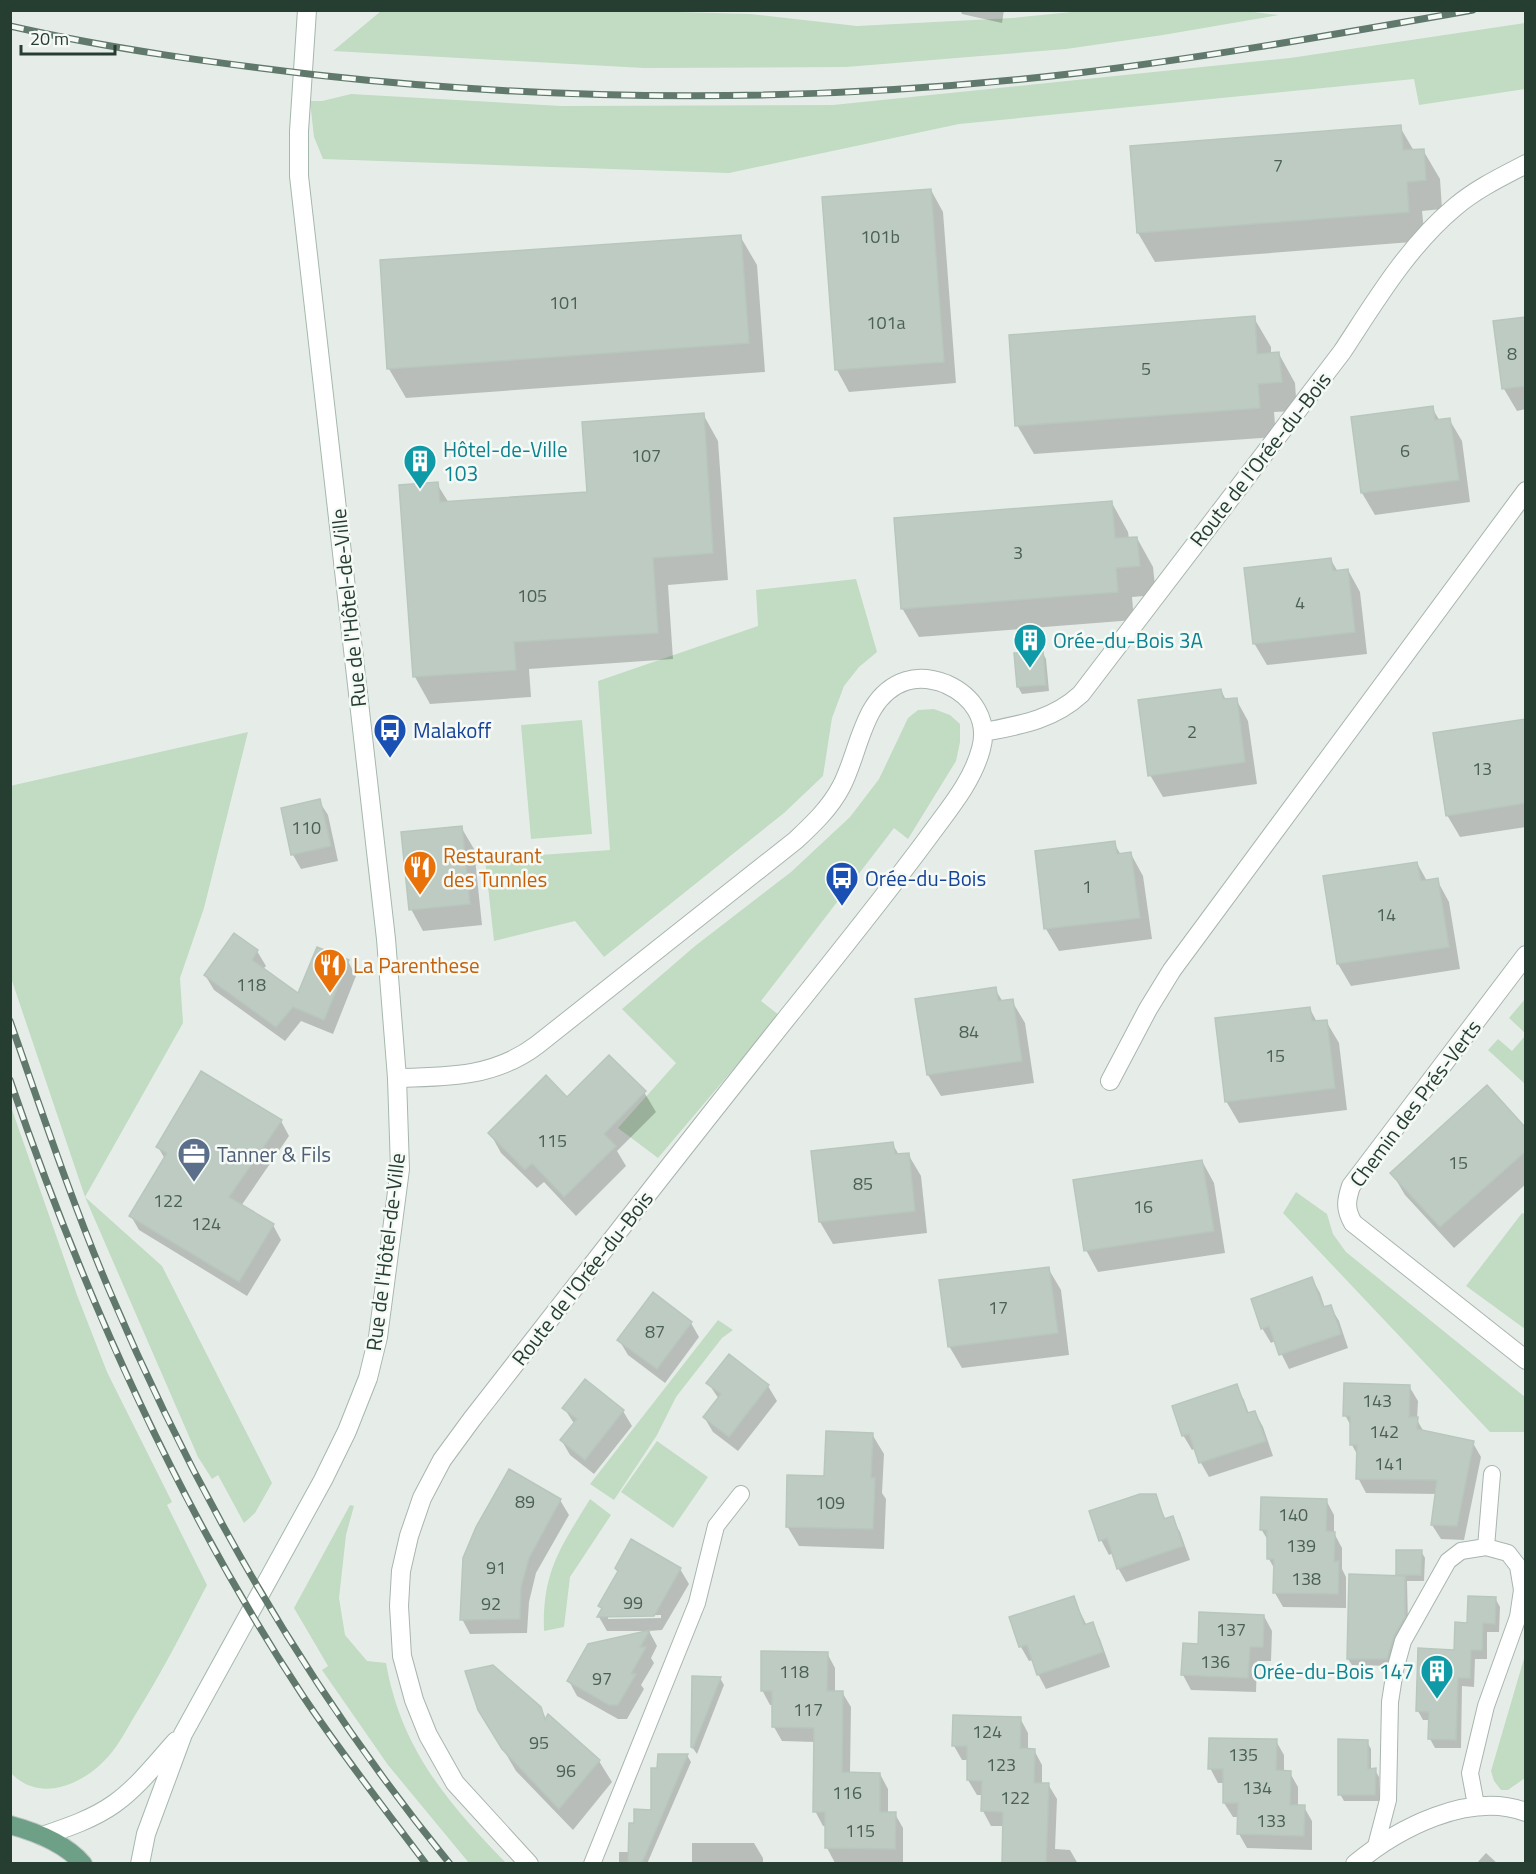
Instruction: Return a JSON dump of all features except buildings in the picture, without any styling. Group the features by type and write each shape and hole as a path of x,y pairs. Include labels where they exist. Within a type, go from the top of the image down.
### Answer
{"main road":[{"path":"10,1825 42,1836 64,1848 82,1863"}],"street":[{"name":"Rue de l'Hôtel-de-Ville","path":"140,1863 146,1834 183,1734 323,1480 347,1431 368,1377 378,1337 400,1168 397,1078 386,939 299,176 299,131 307,10"},
{"name":"Route de l'Orée-du-Bois","path":"529,1863 454,1784 428,1735 414,1700 402,1656 399,1606 401,1571 409,1536 422,1498 442,1460 896,881 959,795 975,766 984,732 1026,724 1049,716 1069,705 1081,694 1342,352 1378,297 1415,248 1456,207 1499,178 1526,164"},
{"path":"1110,1081 1148,1009 1172,970 1526,491"},
{"path":"397,1078 453,1077 484,1072 511,1062 537,1045 796,840 819,817 841,788 874,706 881,697 899,684 922,679 945,684 958,691 975,705 984,732"},
{"name":"Chemin des Prés-Verts","path":"1526,956 1352,1186 1346,1200 1347,1212 1353,1223 1526,1360"},
{"name":"Rue de l'Hôtel-de-Ville","path":"42,1836 115,1804 183,1734"},
{"path":"1355,1863 1376,1846 1439,1815 1476,1806 1524,1809"}],"lane":[{"path":"1486,1547 1492,1474"},
{"path":"592,1863 697,1603 716,1526 741,1494"},
{"path":"1376,1846 1388,1800 1390,1702 1403,1641 1448,1561 1461,1551 1486,1547 1508,1553 1518,1566 1522,1590 1518,1617 1486,1706 1470,1773 1476,1806"}],"green space":[{"path":"1092,10 1238,10 1279,15 1066,49 846,67 644,68 333,51 381,11 641,11 750,14 857,26 1012,18"},
{"path":"1525,23 1525,89 1419,105 1414,79 959,124 729,173 323,159 314,137 310,101 322,101 351,94 561,106 833,105 1290,58"},
{"path":"856,579 877,652 859,667 844,686 832,718 823,776 784,813 604,957 575,921 494,941 485,859 610,850 598,681 758,626 756,590"},
{"path":"934,709 950,715 960,724 960,742 956,761 908,839 894,828 761,1001 779,1015 658,1158 618,1128 676,1063 622,1009 695,946 791,872 850,817 879,779 908,718 918,710"},
{"path":"582,720 592,834 531,839 521,725"},
{"path":"248,732 204,908 180,978 183,1023 85,1197 11,978 10,786"},
{"path":"1525,999 1525,1033 1509,1018"},
{"path":"1525,1036 1525,1084 1488,1050 1498,1039 1512,1051"},
{"path":"10,1104 77,1295 107,1372 172,1502 167,1505 207,1585 154,1684 112,1752 93,1771 82,1778 57,1788 45,1789 32,1787 10,1772"},
{"path":"1296,1192 1327,1214 1333,1234 1346,1252 1525,1397 1525,1454 1524,1432 1490,1432 1283,1213"},
{"path":"85,1197 162,1266 272,1483 255,1513 244,1523 218,1475 212,1479 198,1457"},
{"path":"1522,1213 1526,1215 1525,1329 1466,1286"},
{"path":"718,1320 733,1330 722,1338 676,1397 657,1435 614,1500 590,1484"},
{"path":"657,1441 708,1477 673,1528 621,1492"},
{"path":"590,1499 611,1515 570,1577 564,1627 544,1631 546,1592 555,1560"},
{"path":"350,1505 354,1506 346,1535 339,1598 345,1635 367,1661 386,1663 393,1694 403,1722 430,1773 465,1819 506,1863 469,1863 388,1765 322,1670 328,1666 294,1608"},
{"path":"1525,1655 1525,1778 1508,1790 1501,1790 1494,1781 1491,1771"}],"railway":[{"path":"10,26 163,55 317,75 507,91 697,96 888,90 1078,73 1226,52 1473,10"},
{"path":"10,1021 96,1259 144,1368 218,1517 259,1590 349,1730 450,1864"},
{"path":"10,1080 69,1241 102,1319 174,1474 214,1550 257,1624 303,1696 426,1864"}],"place":[{"name":"Hôtel-de-Ville 103","path":"420,490"},
{"name":"Orée-du-Bois 3A","path":"1030,669"},
{"name":"Malakoff","path":"390,759"},
{"name":"Restaurant des Tunnles","path":"420,896"},
{"name":"Orée-du-Bois","path":"842,907"},
{"name":"La Parenthese","path":"330,994"},
{"name":"Tanner & Fils","path":"194,1183"},
{"name":"Orée-du-Bois 147","path":"1437,1700"}]}
